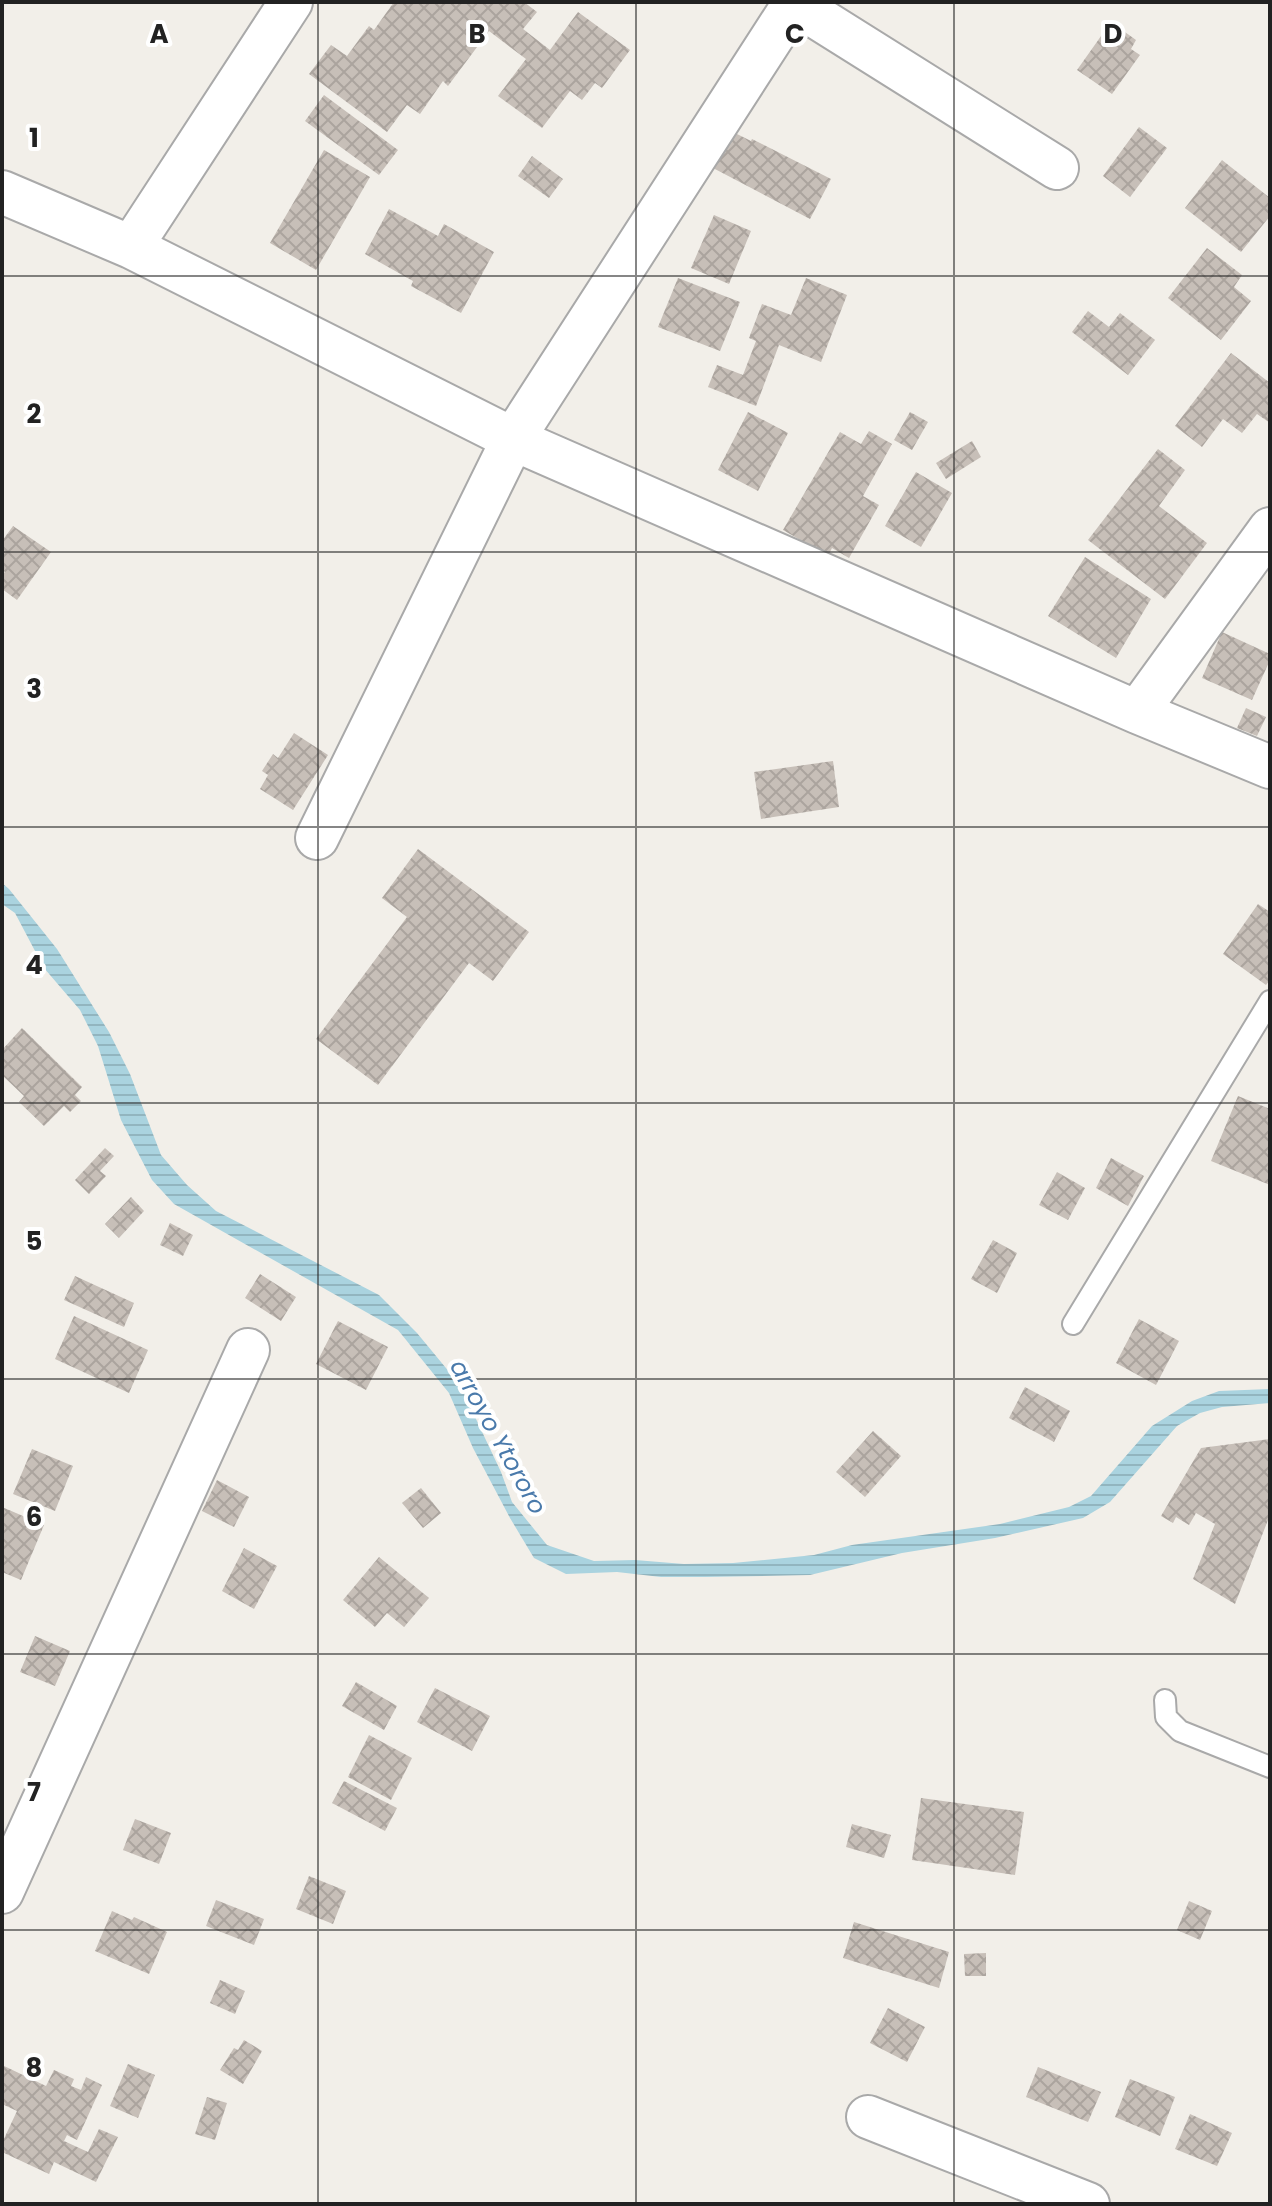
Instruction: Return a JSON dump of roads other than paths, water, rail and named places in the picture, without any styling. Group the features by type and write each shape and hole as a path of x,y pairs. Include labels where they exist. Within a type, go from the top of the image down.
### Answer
{"street":[{"path":"131,247 291,2"},
{"path":"317,838 513,439 795,3 1057,168"},
{"path":"2,192 131,247 513,439 1137,712 1270,767"},
{"path":"1137,712 1270,529"},
{"path":"2,1892 248,1350"},
{"path":"868,2117 1088,2204"}],"lane":[{"path":"1073,1324 1270,1001"},
{"path":"1165,1700 1166,1717 1180,1731 1270,1767"}],"water":[{"path":"2,883 57,949 109,1032 130,1074 161,1155 187,1185 216,1211 379,1295 417,1333 460,1385 512,1502 547,1545 594,1561 733,1563 814,1555 852,1545 1000,1524 1069,1507 1091,1496 1152,1426 1192,1401 1219,1391 1270,1389 1270,1403 1222,1407 1200,1413 1177,1426 1110,1502 1083,1518 995,1538 902,1553 810,1575 661,1577 617,1572 566,1574 534,1558 473,1448 449,1393 398,1330 174,1204 152,1180 121,1120 98,1046 80,1010 44,968 15,913 2,904"}],"water label":[{"name":"arroyo Ytororo","path":"498,1437"}]}
